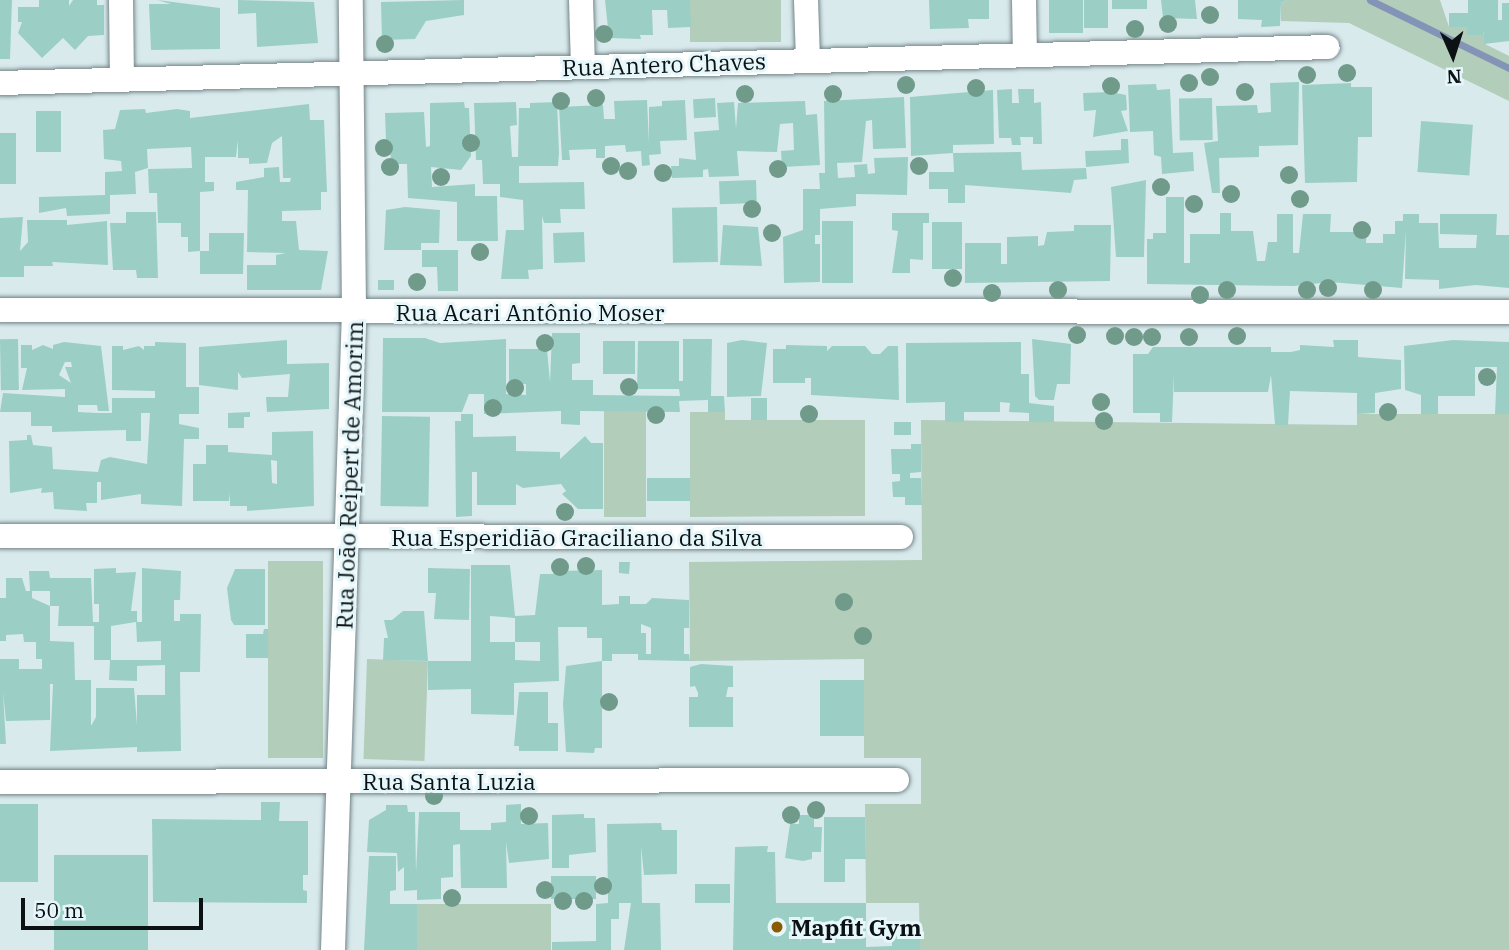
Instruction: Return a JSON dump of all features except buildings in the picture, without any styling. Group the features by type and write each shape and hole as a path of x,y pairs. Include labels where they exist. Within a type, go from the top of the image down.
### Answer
{"street":[{"path":"121,0 122,79"},
{"name":"Rua João Reipert de Amorim","path":"332,950 341,782 354,311 351,0"},
{"path":"581,0 583,66"},
{"path":"806,0 808,60"},
{"path":"1024,0 1025,55"},
{"name":"Rua Antero Chaves","path":"0,83 1328,47"},
{"name":"Rua Acari Antônio Moser","path":"0,310 1509,312"},
{"name":"Rua Esperidião Graciliano da Silva","path":"0,536 901,537"},
{"name":"Rua Santa Luzia","path":"0,782 897,780"}],"green space":[{"path":"690,0 781,0 781,42 690,42"},
{"path":"1287,0 1440,0 1449,27 1467,27 1467,35 1483,35 1484,31 1485,44 1509,56 1509,101 1349,23 1281,21 1281,3"},
{"path":"604,411 646,411 646,517 604,517"},
{"path":"690,412 725,412 725,420 865,420 865,516 690,517"},
{"path":"1357,414 1509,414 1509,950 920,950 919,903 866,903 865,804 921,804 921,758 864,758 864,659 690,661 689,562 922,560 921,420 1357,425"},
{"path":"268,561 323,561 323,758 268,758"},
{"path":"367,659 428,661 424,761 364,759"},
{"path":"417,904 551,904 551,950 417,950"}],"waterway":[{"path":"1370,0 1509,68"}],"place":[{"name":"Mapfit Gym","path":"777,927"}]}
